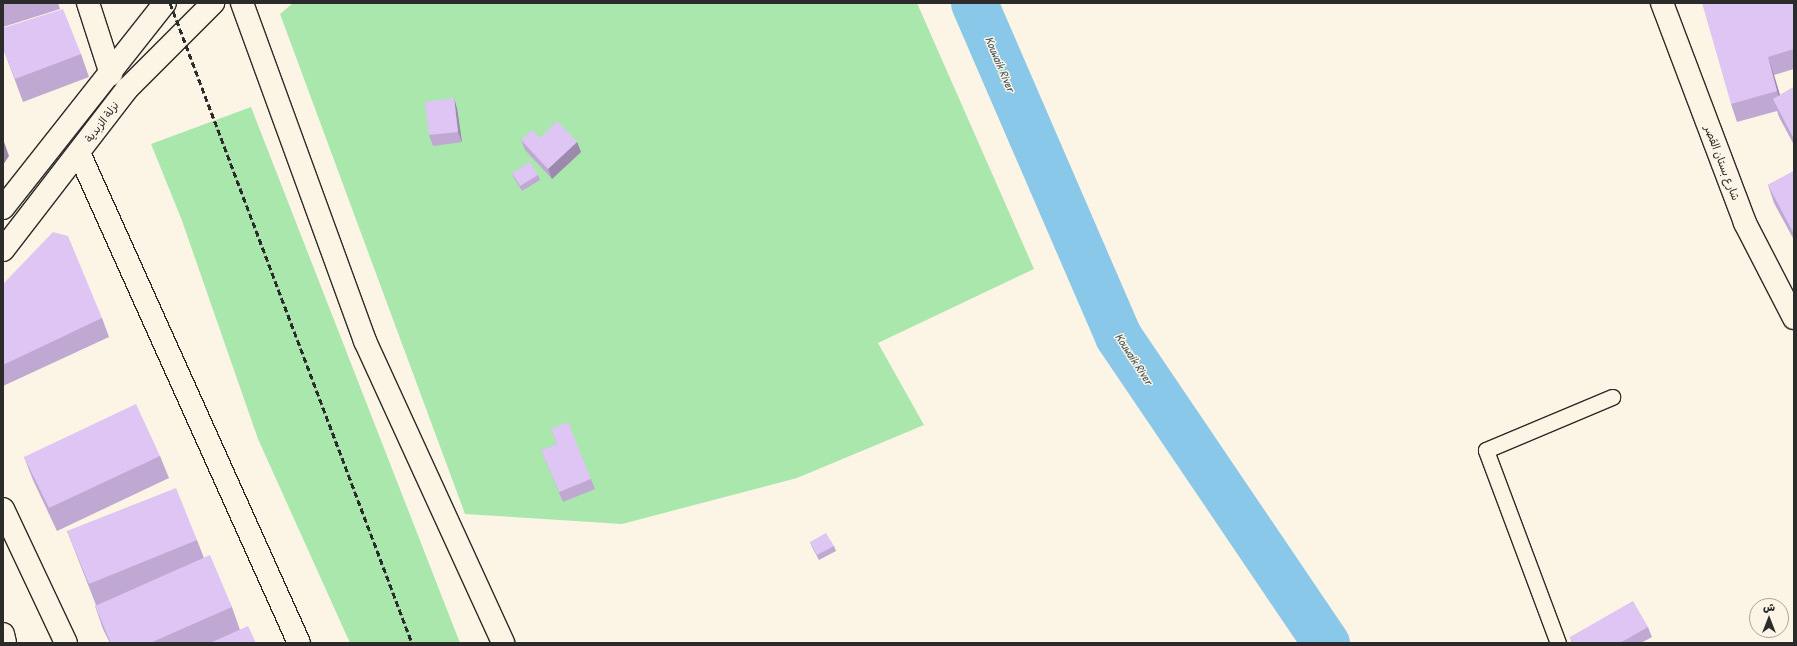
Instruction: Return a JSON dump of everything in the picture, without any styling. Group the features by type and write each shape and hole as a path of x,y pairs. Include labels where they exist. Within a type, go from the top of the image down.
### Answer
{"street":[{"path":"88,3 111,74"},
{"name":"نزلة الزبدية","path":"3,208 111,74 165,3"},
{"name":"نزلة الزبدية","path":"3,250 128,89 212,3"},
{"path":"242,3 365,341 503,643"},
{"name":"شارع بستان القصر","path":"1662,3 1745,223 1794,318"},
{"path":"79,152 299,643"},
{"path":"3,510 66,643"},
{"path":"3,634 5,643"}],"lane":[{"path":"1558,643 1486,450 1612,397"}],"green space":[{"path":"293,3 917,3 1034,269 878,343 924,425 797,478 622,524 465,514 280,14"},
{"path":"251,107 460,643 350,643 258,439 181,218 151,144"}],"building":[{"path":"1702,3 1794,3 1794,49 1768,57 1777,91 1731,104"},
{"path":"63,9 81,54 15,79 3,48 3,28"},
{"path":"1794,87 1794,139 1773,99"},
{"path":"454,98 458,132 429,135 425,102"},
{"path":"557,121 577,142 548,169 521,140 532,130 540,138"},
{"path":"530,162 538,175 520,186 512,173"},
{"path":"1794,171 1794,234 1768,185"},
{"path":"53,232 68,236 102,318 3,365 3,284"},
{"path":"136,404 160,456 49,508 24,457"},
{"path":"568,422 591,479 559,492 541,450 557,444 551,429"},
{"path":"176,488 197,540 89,584 67,531"},
{"path":"826,533 834,546 817,555 810,542"},
{"path":"210,555 232,607 150,643 111,643 95,606"},
{"path":"1633,601 1648,627 1620,643 1573,643 1570,637"},
{"path":"248,626 256,643 210,643"}],"waterway":[{"name":"Kouwaik River","path":"974,3 1118,336 1326,643"}],"railway":[{"path":"170,3 412,643"}]}
